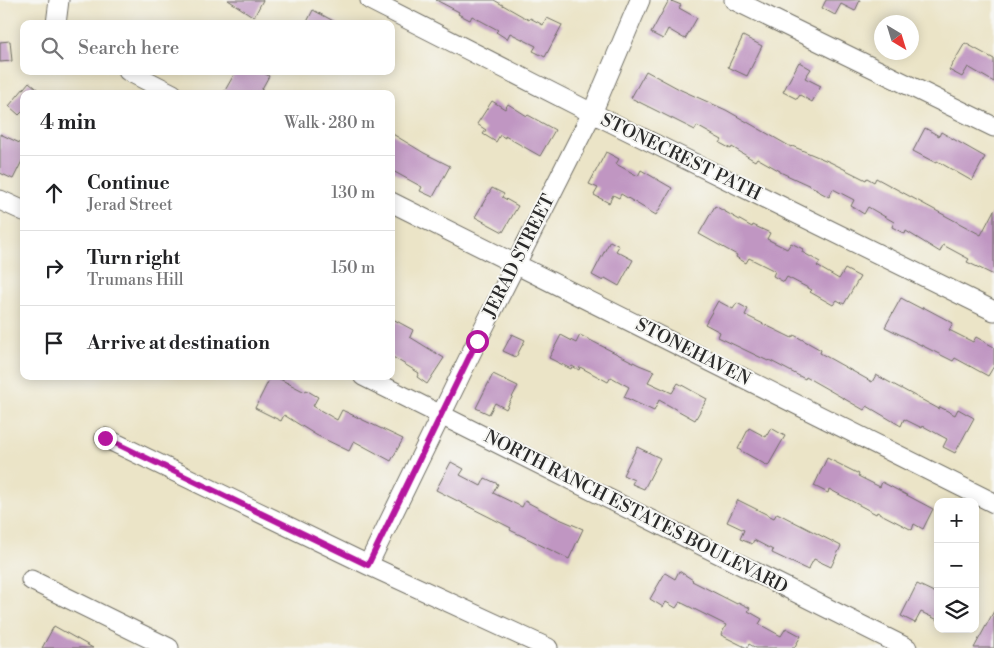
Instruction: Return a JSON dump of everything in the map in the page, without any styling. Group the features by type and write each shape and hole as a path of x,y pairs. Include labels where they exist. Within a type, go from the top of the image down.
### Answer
{"street":[{"path":"56,20 59,0"},
{"name":"STONECREST PATH","path":"370,0 592,113 994,311"},
{"name":"JERAD STREET","path":"368,565 441,414 592,113 640,0"},
{"path":"734,0 994,127"},
{"path":"136,75 166,90"},
{"path":"0,200 20,209"},
{"name":"STONEHAVEN","path":"395,204 994,503"},
{"name":"NORTH RANCH ESTATES BOULEVARD","path":"371,380 907,648"},
{"path":"105,438 368,565 548,648"},
{"path":"31,580 169,648"}],"building":[{"path":"228,0 263,0 254,17"},
{"path":"436,0 494,0 529,20 530,18 543,25 547,18 562,25 545,57 533,51 536,46 510,33 507,39 496,32 498,30 472,16 470,20"},
{"path":"669,0 681,5 679,8 697,18 685,39 668,29 663,39 651,33"},
{"path":"826,0 860,0 855,11 841,4 835,15 822,8"},
{"path":"313,10 332,20 308,20"},
{"path":"743,36 762,46 747,76 728,67"},
{"path":"10,41 12,61 0,62 0,42"},
{"path":"965,43 994,59 994,82 968,67 962,77 949,70"},
{"path":"799,62 811,69 805,78 821,86 812,102 800,95 797,99 783,92"},
{"path":"646,71 681,90 726,110 791,147 830,162 866,180 867,178 874,182 876,178 981,235 994,210 994,275 967,262 969,259 943,245 940,252 906,231 905,234 892,227 894,222 868,207 864,214 851,206 854,200 833,189 829,197 757,158 755,161 732,147 731,149 720,143 722,140 697,126 695,130 631,98"},
{"path":"234,75 269,76 261,90 225,90"},
{"path":"29,82 38,90 22,90"},
{"path":"20,93 20,114 9,106"},
{"path":"492,101 505,109 508,104 555,130 540,156 505,136 505,138 500,135 496,142 483,134 486,130 477,124"},
{"path":"925,128 939,136 941,132 985,157 972,181 937,161 936,163 913,151"},
{"path":"0,134 20,143 20,165 13,179 0,173"},
{"path":"395,135 450,166 433,197 420,191 422,187 395,172"},
{"path":"606,152 619,159 616,164 638,176 641,170 672,188 656,215 621,194 619,198 613,195 609,203 594,195 598,188 589,184"},
{"path":"492,188 504,194 502,197 518,206 503,232 475,217"},
{"path":"715,206 752,227 753,225 770,233 767,239 787,249 791,243 803,249 802,252 820,262 817,266 839,279 845,269 860,277 844,304 837,300 833,305 810,292 812,290 787,277 784,282 773,276 775,271 749,258 746,263 736,257 737,255 699,234"},
{"path":"610,241 619,246 616,251 633,260 619,286 605,278 603,281 592,275"},
{"path":"901,298 953,323 949,330 973,342 976,337 994,347 994,366 988,376 955,358 953,361 885,327"},
{"path":"718,301 733,309 737,303 748,309 745,315 792,338 794,335 821,350 820,353 872,382 876,375 939,409 940,407 955,415 958,409 974,418 955,453 943,447 947,439 923,426 922,428 904,419 901,426 867,406 864,410 806,377 805,379 718,337 720,332 705,324"},
{"path":"395,320 413,330 410,337 444,358 427,384 417,377 419,373 395,358"},
{"path":"512,334 525,340 516,357 503,351"},
{"path":"561,335 576,343 580,335 654,371 648,382 672,393 678,383 707,399 695,420 659,400 654,411 624,397 629,387 611,377 608,382 580,367 579,370 572,366 571,369 549,358"},
{"path":"493,374 518,386 506,409 495,403 489,414 476,408"},
{"path":"269,380 282,380 318,397 313,406 337,420 342,410 403,439 391,461 354,441 349,451 316,435 284,415 281,421 255,408"},
{"path":"749,428 766,437 771,428 785,436 768,466 738,449"},
{"path":"637,447 660,458 644,489 632,484 634,480 623,475"},
{"path":"827,458 880,487 882,482 933,509 923,529 914,524 912,530 877,512 876,514 829,489 828,493 814,486"},
{"path":"451,462 464,469 460,475 481,486 485,478 498,484 493,493 522,507 525,501 583,529 569,559 436,490"},
{"path":"738,500 774,518 777,513 841,546 831,567 814,559 808,570 772,553 773,550 754,540 752,544 740,539 744,530 727,522"},
{"path":"679,571 692,581 737,604 738,602 750,608 748,611 762,619 759,624 781,636 786,628 801,636 794,648 756,648 749,644 747,648 721,635 726,625 680,602 676,608 666,602 663,607 650,599 665,573 675,579"},
{"path":"917,584 934,592 934,618 921,612 915,623 901,616"},
{"path":"994,611 994,648 974,648"},
{"path":"54,626 93,648 42,648"}],"route":[{"path":"105,438 368,565 477,341"}]}
